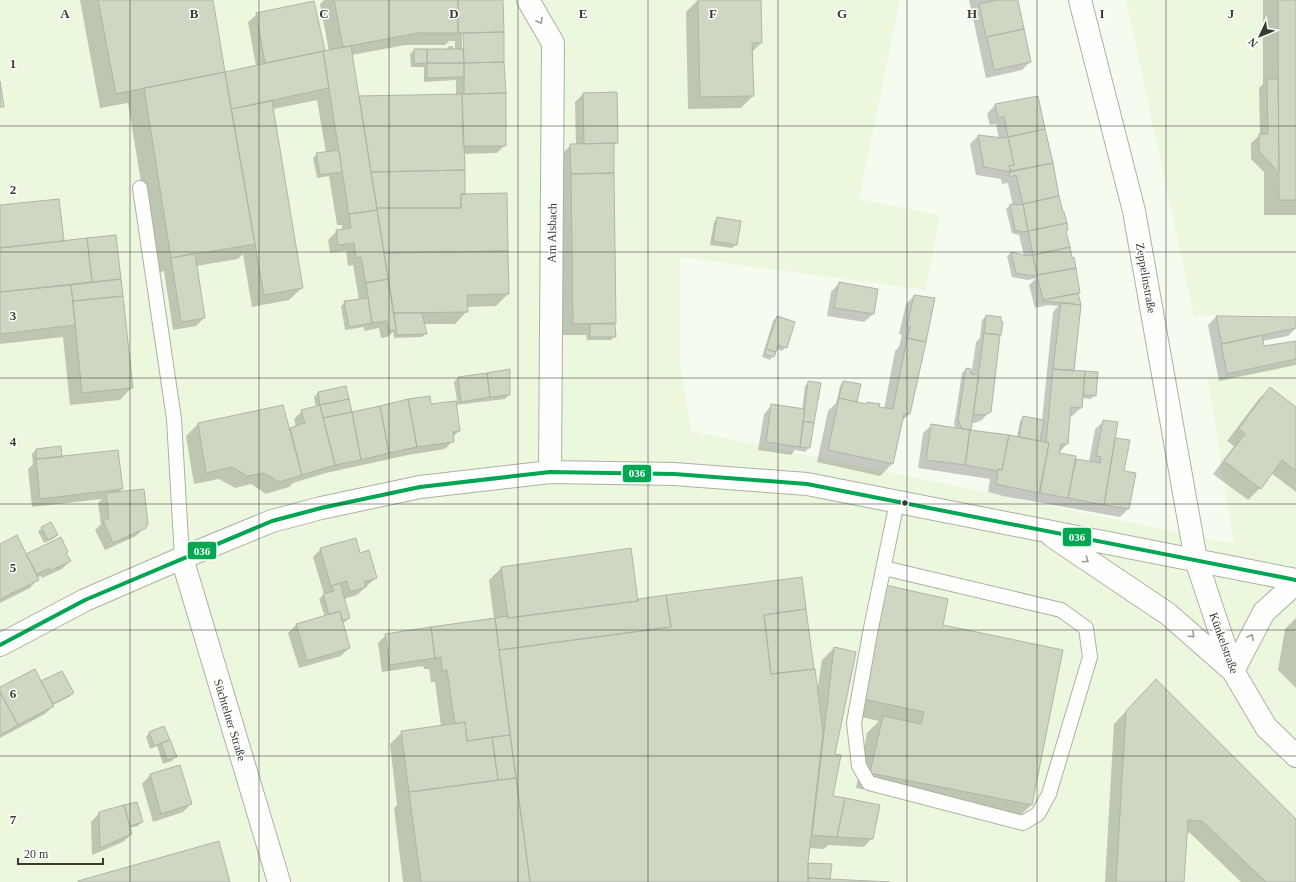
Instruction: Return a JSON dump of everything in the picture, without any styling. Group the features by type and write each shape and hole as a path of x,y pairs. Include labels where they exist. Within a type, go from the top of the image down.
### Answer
{"street":[{"name":"Am Alsbach","path":"528,0 553,43 550,472"},
{"name":"Zeppelinstraße","path":"1080,0 1134,211 1196,560"},
{"path":"0,645 85,600 272,520 420,487 550,472 674,474 807,484 1296,581"},
{"path":"1042,530 1168,614 1233,671 1264,612 1296,581"},
{"name":"Süchtelner Straße","path":"182,558 278,882"},
{"name":"Künkelstraße","path":"1196,560 1233,671 1266,727 1296,756"}],"lane":[{"path":"140,188 174,419 182,558"},
{"path":"884,568 1062,610 1086,628 1090,657 1049,794 1038,814 1023,823 869,783 859,766 854,723 870,633 897,502"}],"shaded area":[{"path":"0,0 900,0 859,199 940,215 926,290 680,257 680,360 691,431 1234,544 1208,380 1296,360 1296,882 0,882"},
{"path":"1126,0 1296,0 1296,315 1194,316"}],"building":[{"path":"98,0 213,0 225,72 116,94"},
{"path":"334,0 458,0 458,33 418,33 343,47"},
{"path":"458,0 503,0 504,32 458,33"},
{"path":"698,0 761,0 762,43 752,43 754,96 700,97"},
{"path":"997,0 1018,0 1024,29 986,37 979,4"},
{"path":"1278,0 1296,0 1296,200 1279,200"},
{"path":"314,1 325,51 265,63 256,13"},
{"path":"1024,29 1031,62 994,70 987,37"},
{"path":"504,32 504,62 464,63 463,33"},
{"path":"351,46 377,210 349,214 323,51"},
{"path":"414,49 427,49 427,63 414,64"},
{"path":"427,49 463,49 464,63 427,63"},
{"path":"323,51 329,88 231,109 225,72"},
{"path":"504,62 506,93 464,94 464,63"},
{"path":"427,63 464,63 464,77 427,78"},
{"path":"225,72 255,244 171,258 144,88"},
{"path":"1267,79 1278,79 1278,172 1259,151 1259,134 1268,134"},
{"path":"0,81 4,107 0,107"},
{"path":"617,92 618,143 584,144 583,93"},
{"path":"506,93 506,146 463,146 462,94"},
{"path":"462,94 465,170 371,172 359,96"},
{"path":"1038,96 1045,129 1008,137 1004,116 998,118 995,104"},
{"path":"272,101 303,288 264,295 231,109"},
{"path":"1045,129 1053,163 1011,172 1009,166 1014,165 1008,137"},
{"path":"978,135 1003,138 1008,137 1014,165 1009,166 1011,172 984,167"},
{"path":"614,143 614,173 571,174 570,144"},
{"path":"339,150 342,172 320,175 316,153"},
{"path":"1053,163 1059,196 1023,204 1016,175 1010,177 1009,171"},
{"path":"465,170 465,194 461,194 461,208 377,208 371,172"},
{"path":"614,173 616,323 573,324 571,174"},
{"path":"507,193 508,251 384,253 377,208 461,208 461,194"},
{"path":"1059,196 1067,223 1028,231 1023,204"},
{"path":"59,199 64,241 0,248 0,205"},
{"path":"1010,204 1023,204 1028,231 1023,232 1015,230"},
{"path":"377,210 388,279 366,283 361,257 356,258 354,243 338,245 336,230 351,228 349,214"},
{"path":"717,217 741,221 737,245 713,241"},
{"path":"1067,223 1068,230 1066,231 1070,247 1033,255 1028,231"},
{"path":"116,235 121,279 92,282 87,238"},
{"path":"87,238 92,282 0,292 0,248"},
{"path":"1070,247 1076,268 1037,275 1033,255"},
{"path":"508,251 509,294 467,295 468,312 394,313 384,253"},
{"path":"1011,252 1028,256 1033,255 1037,275 1033,276 1016,273"},
{"path":"195,253 205,318 181,322 171,258"},
{"path":"1076,268 1080,293 1043,300 1037,275"},
{"path":"121,279 123,296 73,301 71,285"},
{"path":"388,279 396,330 389,331 387,321 372,323 366,283"},
{"path":"839,282 878,289 874,314 834,308"},
{"path":"71,285 75,325 0,334 0,292"},
{"path":"1078,293 1081,305 1042,301 1043,300"},
{"path":"914,295 935,298 926,342 907,338 910,327 907,326"},
{"path":"123,296 133,388 82,393 73,301"},
{"path":"368,298 372,323 349,327 344,301"},
{"path":"1061,302 1081,305 1074,371 1053,369"},
{"path":"394,313 422,313 427,334 397,335"},
{"path":"986,315 1001,317 1001,321 1003,322 1001,335 984,333"},
{"path":"777,316 795,322 787,348 778,345 776,352 766,349"},
{"path":"1216,316 1296,317 1296,328 1222,344"},
{"path":"590,324 615,324 616,337 590,337"},
{"path":"984,333 1000,335 991,412 984,415 973,414"},
{"path":"1262,335 1264,346 1296,341 1296,359 1227,374 1221,344"},
{"path":"907,338 926,342 910,414 904,414 893,464 828,450 839,398 866,404 867,402 880,404 879,407 893,409"},
{"path":"766,349 776,352 774,357 765,354"},
{"path":"966,368 971,369 971,374 979,375 971,430 962,429 958,420"},
{"path":"510,369 510,395 490,397 487,373"},
{"path":"1053,369 1085,371 1082,408 1071,407 1068,444 1061,444 1059,453 1076,456 1068,498 1040,493 1049,443 1046,442"},
{"path":"1085,371 1098,372 1096,396 1083,395"},
{"path":"487,373 490,397 461,402 458,377"},
{"path":"808,381 821,383 814,423 803,421"},
{"path":"843,381 861,384 857,402 839,398"},
{"path":"346,386 349,399 320,405 318,392"},
{"path":"1270,387 1296,407 1296,471 1282,460 1261,489 1224,461 1245,434 1239,428"},
{"path":"430,396 431,404 456,401 460,431 453,432 454,442 417,447 408,399"},
{"path":"349,399 352,412 323,418 320,405"},
{"path":"408,399 417,447 389,453 380,406"},
{"path":"771,404 805,409 800,447 766,442"},
{"path":"283,405 302,475 279,482 264,473 247,476 232,467 206,473 198,423"},
{"path":"320,405 335,465 302,475 290,428 305,423 301,410"},
{"path":"380,406 389,453 361,460 352,412"},
{"path":"352,412 361,460 335,465 323,418"},
{"path":"1023,416 1044,420 1040,441 1019,437"},
{"path":"1103,420 1118,422 1104,505 1068,498 1076,459 1100,463 1101,457 1096,456"},
{"path":"803,421 814,423 810,448 800,447"},
{"path":"931,424 970,430 965,465 926,460"},
{"path":"970,430 1009,435 1002,470 998,469 998,471 965,465"},
{"path":"1009,435 1049,443 1039,493 996,484 998,469 1002,470"},
{"path":"1115,438 1130,440 1124,471 1136,473 1129,509 1104,505"},
{"path":"61,446 62,457 36,459 36,449"},
{"path":"118,450 123,489 40,499 36,459"},
{"path":"144,489 148,524 146,528 113,543 103,521 109,518 106,493"},
{"path":"51,522 58,535 48,540 41,527"},
{"path":"17,535 39,580 0,599 0,544"},
{"path":"61,537 68,552 66,553 71,561 50,571 49,568 37,574 26,554"},
{"path":"356,538 360,553 369,550 377,578 364,582 366,587 350,592 347,581 331,586 320,548"},
{"path":"631,548 638,601 508,618 501,567"},
{"path":"802,577 806,609 764,615 771,674 815,669 823,732 808,863 808,882 530,882 499,650 671,627 666,595"},
{"path":"340,583 350,618 342,621 340,611 329,615 323,594 334,591 332,586"},
{"path":"885,585 948,599 943,625 1063,650 1032,805 870,773 883,716 921,724 924,712 863,699"},
{"path":"666,595 671,627 499,650 495,618 507,616 508,618 638,601 638,599"},
{"path":"806,609 814,669 771,674 764,615"},
{"path":"340,611 350,648 307,661 296,624"},
{"path":"495,618 510,735 467,741 465,722 455,724 447,670 442,671 441,657 435,658 431,627"},
{"path":"431,627 435,658 390,665 385,634"},
{"path":"834,647 856,652 835,754 841,755 833,796 845,798 837,837 812,835"},
{"path":"35,669 54,706 18,725 0,692 0,687"},
{"path":"62,671 74,693 53,704 41,681"},
{"path":"1156,679 1296,819 1296,882 1266,882 1202,821 1188,820 1184,882 1116,882 1126,711"},
{"path":"0,692 18,725 0,735"},
{"path":"465,722 467,741 492,737 498,780 409,792 401,731"},
{"path":"164,726 170,740 154,746 149,732"},
{"path":"510,735 516,778 498,780 492,737"},
{"path":"170,740 177,757 167,760 161,743"},
{"path":"180,765 192,804 161,814 150,774"},
{"path":"516,778 530,882 421,882 409,792"},
{"path":"845,798 880,805 873,839 837,837"},
{"path":"137,802 143,822 130,826 124,805"},
{"path":"124,805 132,834 100,848 99,812"},
{"path":"219,841 230,882 78,882 78,881"},
{"path":"808,863 832,864 830,879 808,878"},
{"path":"808,878 830,879 890,882 808,882"}],"transit line":[{"name":"036","path":"0,645 85,600 272,521 321,508 420,487 550,472 674,474 807,484 1296,580"}]}
